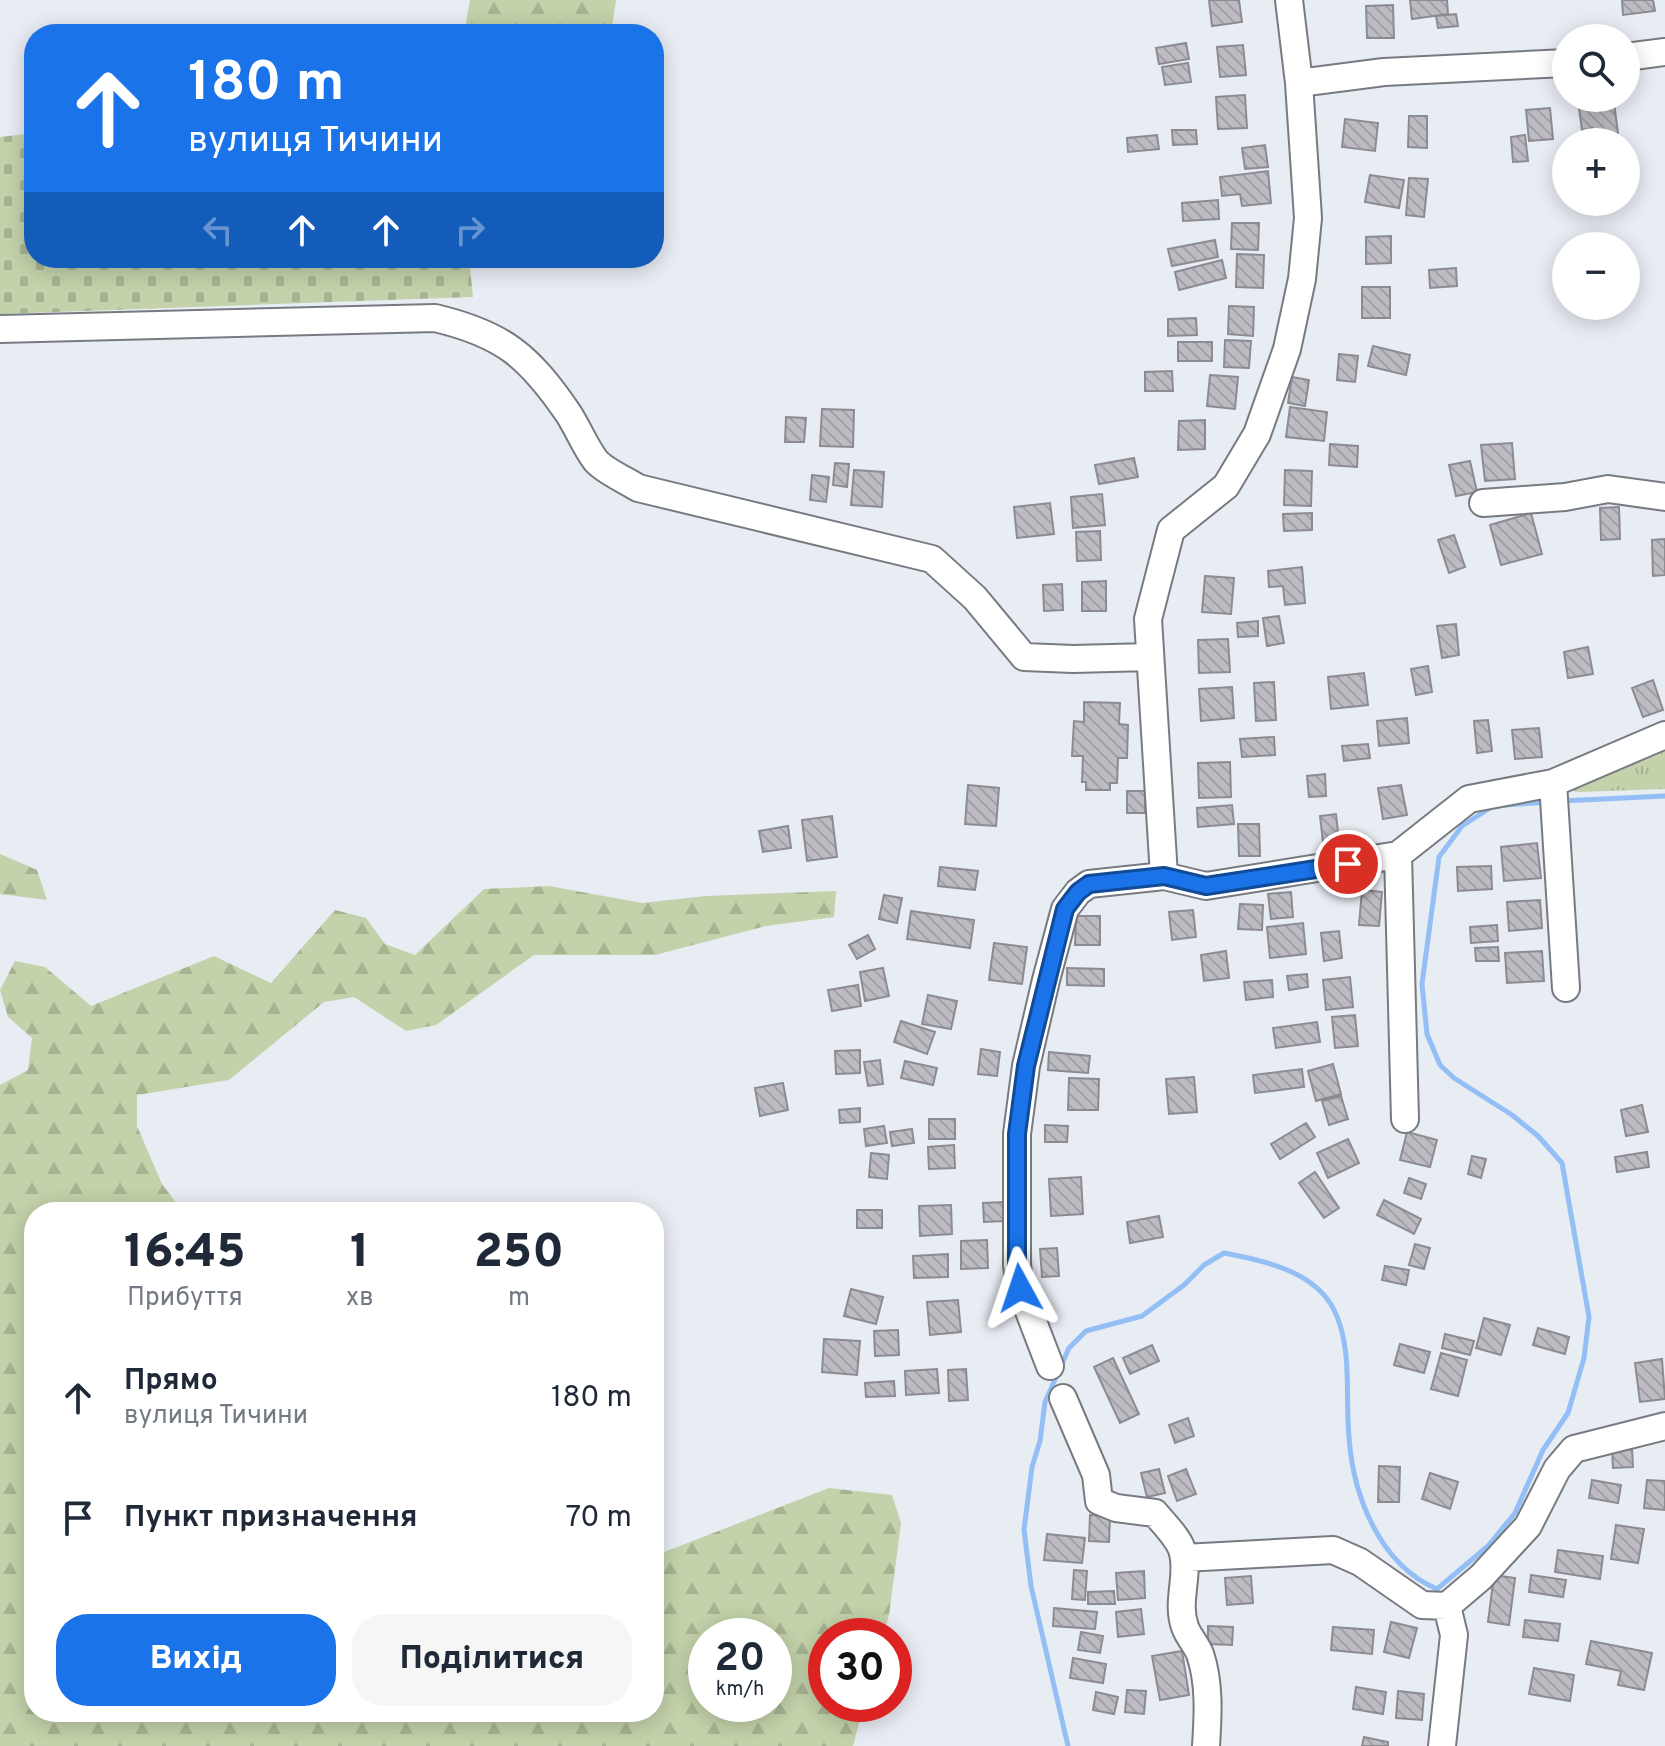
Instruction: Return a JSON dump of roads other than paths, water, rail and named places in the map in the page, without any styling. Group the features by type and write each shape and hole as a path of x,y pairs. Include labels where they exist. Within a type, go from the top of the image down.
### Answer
{"street":[{"path":"1164,876 1148,619 1171,530 1226,486 1257,434 1287,349 1302,279 1308,218 1299,83 1289,0"},
{"path":"1640,55 1665,52"},
{"path":"1299,83 1384,72 1552,64"},
{"path":"0,329 435,318 467,325 500,340 528,360 568,413 597,462 638,488 932,559 975,598 1024,657 1150,657"},
{"path":"1483,503 1565,497 1608,489 1665,497"},
{"path":"1050,1366 1020,1288 1017,1265 1017,1134 1026,1066 1043,994 1065,909 1078,892 1089,884 1164,876 1206,886 1398,855 1469,799 1553,788 1665,735"},
{"path":"1553,788 1566,988"},
{"path":"1398,855 1405,1119"},
{"path":"1063,1398 1096,1475 1099,1501 1116,1508 1155,1513 1183,1550 1180,1599 1185,1628 1200,1656 1206,1680 1206,1746"},
{"path":"1184,1558 1333,1550 1360,1562 1422,1605 1447,1606 1481,1577 1528,1526 1557,1469 1574,1449 1665,1426"},
{"path":"1442,1746 1454,1635 1447,1606"}],"waterway":[{"path":"1561,801 1665,796"},
{"path":"1068,1746 1031,1586 1024,1530 1045,1402 1069,1348 1086,1331 1142,1316 1184,1285 1204,1265 1224,1253 1270,1264 1314,1286 1334,1310 1344,1340 1352,1459 1364,1505 1385,1546 1417,1578 1437,1589 1488,1546 1515,1513 1543,1450 1568,1413 1584,1358 1589,1317 1562,1163 1538,1136 1512,1115 1454,1078 1440,1065 1427,1034 1422,984 1439,857 1462,826 1493,806 1547,802"}]}
